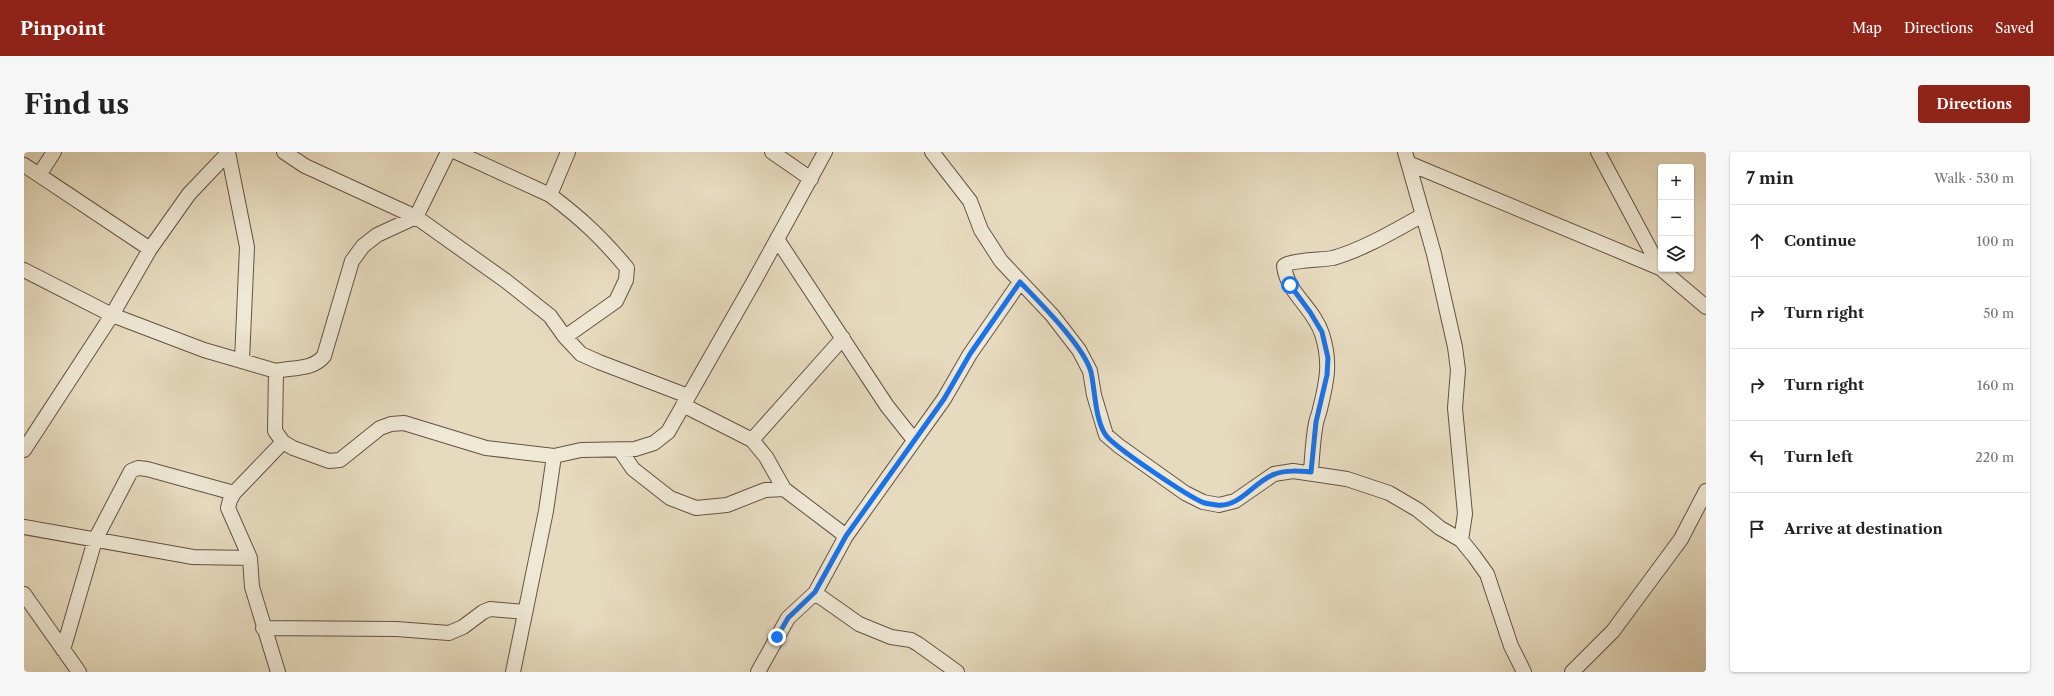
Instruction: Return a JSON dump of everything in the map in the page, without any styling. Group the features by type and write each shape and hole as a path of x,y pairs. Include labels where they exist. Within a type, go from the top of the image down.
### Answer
{"street":[{"path":"39,175 54,152"},
{"path":"24,450 112,315 150,250 189,194 228,152"},
{"path":"228,152 247,246 242,360"},
{"path":"284,152 305,166 416,217 506,281 550,316 565,337 581,354 686,400 752,440 766,457 784,489 846,536"},
{"path":"24,270 112,315 204,350 276,371 312,366 324,356 352,261 363,246 377,235 416,217 448,152"},
{"path":"456,152 550,195 578,216 605,241 627,268 626,280 616,301 565,337"},
{"path":"550,195 568,152"},
{"path":"772,152 811,179"},
{"path":"276,371 275,431 283,442 293,448 329,461 340,460 380,428 391,424 404,423 486,448 554,456 581,450 635,449 654,443 668,432 825,152"},
{"path":"932,152 970,201 981,230 1000,261 1052,315 1079,350 1090,371 1096,402 1106,435 1118,446 1186,493 1203,502 1219,505 1235,501 1274,474 1293,470 1347,479 1389,493 1418,510 1440,528 1461,540 1487,574 1511,646 1524,672"},
{"path":"1598,152 1658,264"},
{"path":"1407,157 1658,267"},
{"path":"1407,157 1423,215 1455,346 1458,370 1455,408 1465,514 1461,540"},
{"path":"24,165 150,250"},
{"path":"1311,472 1316,422 1324,389 1328,358 1322,332 1310,312 1290,285 1285,274 1284,266 1291,262 1308,262 1333,257 1382,238 1423,215"},
{"path":"777,239 844,338 887,406 914,440"},
{"path":"1665,272 1706,307"},
{"path":"758,672 788,618 815,592 846,536 944,399 970,354 1020,282"},
{"path":"752,440 844,338"},
{"path":"278,672 263,628 252,587 250,558 228,508 234,493 283,442"},
{"path":"620,450 633,468 670,498 696,508 727,505 765,490 784,489"},
{"path":"513,672 524,612 546,511 554,456"},
{"path":"64,650 95,540 131,472 138,468 234,493"},
{"path":"1572,672 1613,631 1682,539 1702,509 1706,491"},
{"path":"24,527 193,557 250,558"},
{"path":"815,592 859,624 891,637 911,640 957,672"},
{"path":"25,597 79,672"},
{"path":"263,628 396,629 449,632 463,627 483,612 490,610 524,612"}],"route":[{"path":"777,637 788,618 799,610 815,592 846,536 944,399 970,354 1020,282 1052,315 1079,350 1090,371 1094,395 1102,426 1106,435 1118,446 1186,493 1203,502 1219,505 1235,501 1274,474 1293,470 1311,472 1316,422 1327,375 1328,358 1322,332 1310,312 1290,285"}]}
